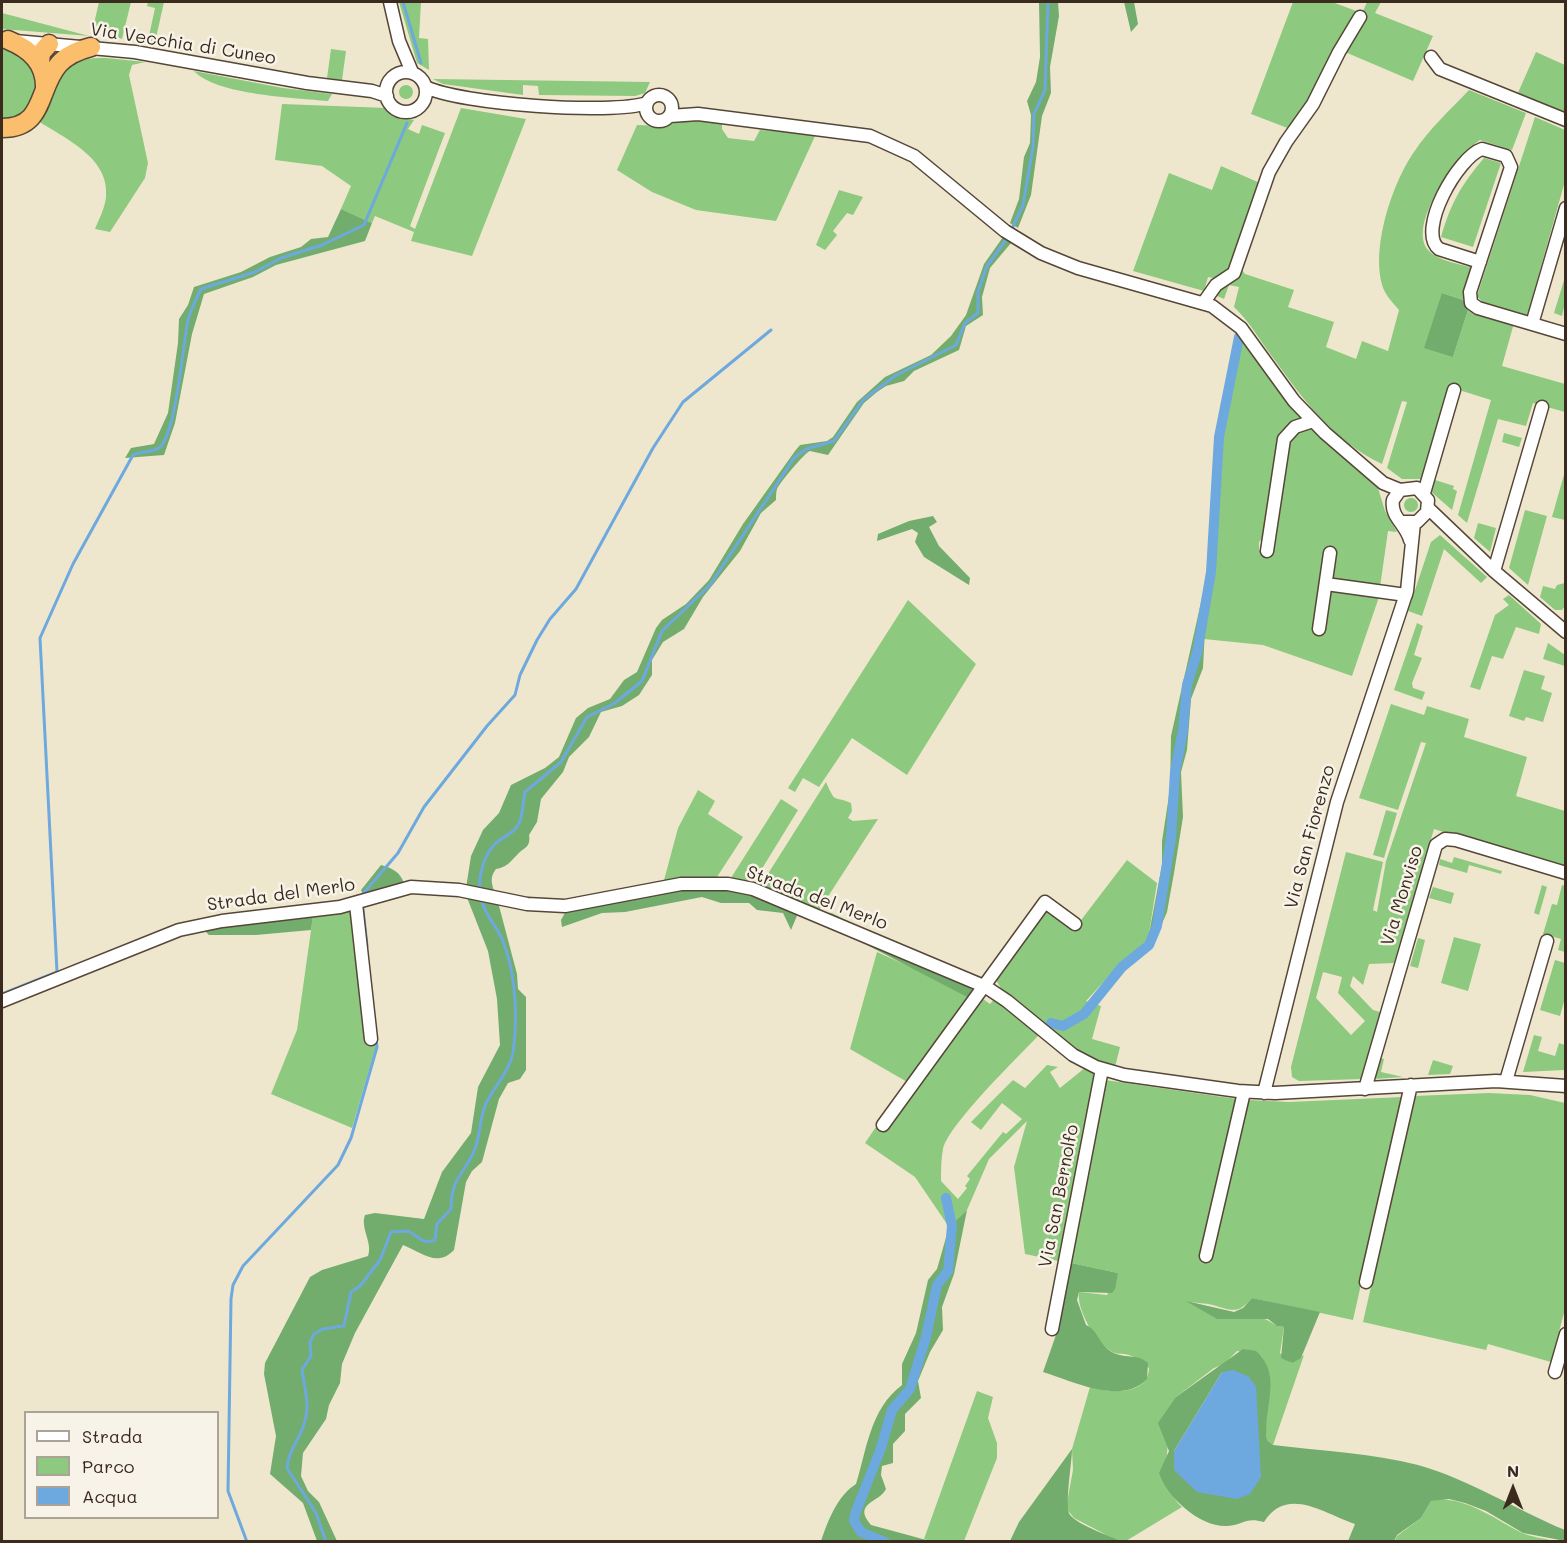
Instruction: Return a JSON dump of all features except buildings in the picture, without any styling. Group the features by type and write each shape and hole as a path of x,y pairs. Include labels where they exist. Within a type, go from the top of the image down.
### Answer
{"highway":[{"path":"5,40 49,64"},
{"path":"2,128 28,120 40,105 45,89 50,44"},
{"path":"49,64 92,47"}],"street":[{"path":"390,2 400,56 396,75 387,91 390,104 404,112 420,107 424,100 426,87 421,78 412,72 399,41"},
{"path":"1204,302 1213,287 1234,273 1269,172 1286,142 1313,104 1360,16"},
{"name":"Via Vecchia di Cuneo","path":"5,40 92,47 328,87 387,91"},
{"path":"1431,57 1440,69 1566,120"},
{"path":"396,75 412,72"},
{"path":"426,87 452,96 533,106 647,108 658,95 698,114"},
{"path":"424,100 452,96"},
{"path":"670,116 671,103"},
{"path":"647,108 654,121 660,122 670,116 698,114 855,133 884,141 923,163 1010,234 1041,253 1078,268 1204,302 1241,328 1291,396 1313,421 1396,495"},
{"path":"1480,262 1439,249 1434,244 1431,235 1440,203 1452,178 1473,153 1482,149 1506,156 1511,163 1470,296 1471,303 1478,308 1566,334"},
{"path":"1532,324 1566,208"},
{"path":"1417,518 1420,490 1427,478 1454,390"},
{"path":"1494,571 1542,407"},
{"path":"1267,551 1284,439 1295,427 1313,421"},
{"path":"1396,495 1420,490"},
{"path":"1396,495 1393,512 1445,526 1566,632"},
{"name":"Via San Fiorenzo","path":"1264,1093 1336,802 1406,595 1411,569 1410,542 1417,518"},
{"path":"1319,629 1330,553"},
{"path":"1326,584 1406,595"},
{"name":"Via Monviso","path":"1365,1089 1436,845 1445,839 1456,840 1566,873"},
{"name":"Strada del Merlo","path":"2,1001 162,936 194,926 356,904 411,887 467,891 537,905 576,906 675,885 738,885 815,914 986,987"},
{"path":"883,1125 1046,902 1075,924"},
{"path":"356,904 371,1039"},
{"path":"1506,1081 1547,941"},
{"path":"986,987 1008,1001 1068,1052 1102,1069 1124,1075 1264,1093 1506,1081 1566,1086"},
{"name":"Via San Bernolfo","path":"1052,1329 1102,1069"},
{"path":"1366,1282 1411,1085"},
{"path":"1206,1256 1244,1092"},
{"path":"1555,1372 1566,1334"}],"green space":[{"path":"99,2 131,2 122,39 93,28"},
{"path":"148,2 164,2 154,47 149,36 155,8 147,6"},
{"path":"399,2 421,2 419,38 428,39 429,70 417,63"},
{"path":"1039,2 1058,2 1059,16 1050,67 1051,93 1042,116 1031,195 1018,228 1010,223 1019,199 1024,157 1030,143 1031,115 1027,101 1036,82 1040,57"},
{"path":"1124,2 1134,2 1138,24 1131,32"},
{"path":"1293,2 1332,2 1359,12 1312,98 1290,129 1251,114"},
{"path":"1367,2 1381,2 1375,13 1433,36 1413,81 1345,52"},
{"path":"2,13 89,36 2,29"},
{"path":"2,48 21,54 39,78 33,102 25,112 2,120"},
{"path":"331,49 346,51 342,80 327,78"},
{"path":"1536,52 1565,65 1565,115 1517,95"},
{"path":"106,58 145,62 132,65 129,75 148,163 145,178 110,232 95,229 106,197 101,171 84,151 38,121 60,74 78,62"},
{"path":"194,71 283,88 332,94 328,101 257,94 220,85 205,79"},
{"path":"433,79 650,82 645,93 635,96 539,95 538,86 523,85 523,95 443,84"},
{"path":"406,85 411,87 413,92 411,97 406,99 401,97 399,92 401,87"},
{"path":"1469,90 1526,113 1512,150 1480,140 1459,160 1437,192 1429,209 1423,240 1429,251 1444,260 1473,268 1463,300 1442,293 1453,357 1468,310 1514,323 1502,366 1565,384 1565,412 1533,403 1526,426 1498,419 1467,523 1458,515 1491,400 1459,390 1460,386 1453,384 1424,479 1402,479 1387,468 1407,402 1402,401 1382,464 1348,443 1307,402 1234,307 1239,287 1229,285 1224,299 1215,295 1242,270 1245,274 1294,290 1288,307 1334,322 1326,347 1356,359 1362,341 1388,351 1399,310 1385,292 1380,277 1379,259 1385,220 1391,200 1406,165 1420,144"},
{"path":"282,104 387,108 401,117 414,120 408,129 419,134 422,125 445,133 410,226 415,229 461,108 526,119 472,256 411,241 414,232 375,216 372,223 341,209 351,186 322,166 275,160"},
{"path":"1535,117 1565,130 1565,181 1527,316 1482,302 1477,296"},
{"path":"683,120 722,122 722,129 728,138 754,141 760,130 816,134 776,221 696,210 652,192 617,170 637,125 665,126"},
{"path":"1484,158 1501,163 1473,247 1441,237 1458,195"},
{"path":"1221,166 1260,183 1235,264 1218,279 1208,277 1204,291 1133,271 1169,173 1212,190"},
{"path":"839,190 863,197 853,215 847,213 833,231 837,235 825,250 816,245"},
{"path":"341,209 372,223 365,241 276,265 253,277 204,294 192,334 175,423 164,455 125,458 131,448 154,444 168,413 179,319 188,305 194,287 241,272 270,257 301,247 311,239 328,237"},
{"path":"1003,237 1011,243 990,268 982,297 983,315 966,326 959,350 914,371 904,381 886,386 877,392 864,403 828,455 810,451 798,462 777,489 776,500 761,513 740,551 703,597 684,629 663,642 652,660 652,675 639,695 622,706 601,712 589,737 569,757 563,772 541,799 537,822 529,835 528,845 508,864 496,869 492,875 495,894 466,888 471,856 483,830 499,813 511,785 545,768 559,757 576,718 588,708 610,699 624,680 637,672 656,628 662,620 686,604 709,580 743,524 800,445 827,441 833,437 857,402 885,377 931,355 951,336 966,315 984,264"},
{"path":"1565,277 1565,303 1562,316 1554,313"},
{"path":"1442,293 1463,300 1468,310 1453,357 1424,348"},
{"path":"1237,331 1304,420 1289,426 1265,536 1259,542 1259,550 1270,552 1284,455 1292,434 1310,426 1377,485 1385,511 1397,532 1388,531 1380,587 1331,580 1335,549 1326,547 1315,631 1330,589 1379,597 1352,676 1263,645 1204,639 1217,434"},
{"path":"1504,433 1522,438 1519,447 1502,442"},
{"path":"1565,471 1566,520 1552,517"},
{"path":"1432,479 1454,486 1453,489 1457,491 1452,510 1429,490"},
{"path":"1411,498 1416,500 1418,505 1416,510 1411,512 1406,510 1404,505 1406,500"},
{"path":"1525,510 1547,516 1528,585 1509,568"},
{"path":"933,516 937,522 929,527 939,546 970,578 969,585 924,557 915,542 918,533 912,529 877,541 878,534 909,521"},
{"path":"1478,523 1496,528 1490,552 1474,538"},
{"path":"1440,535 1487,577 1481,583 1444,549 1422,616 1408,611 1431,542"},
{"path":"1208,571 1203,668 1191,699 1187,750 1181,772 1183,817 1174,873 1167,912 1161,926 1148,939 1162,865 1162,841 1170,789 1171,736"},
{"path":"1565,583 1565,606 1562,610 1555,610 1540,597 1543,586 1555,589 1557,585"},
{"path":"1509,595 1541,624 1539,634 1516,627 1503,659 1492,656 1480,690 1470,687 1495,615 1509,605 1503,599"},
{"path":"908,600 976,664 907,775 852,738 819,787 803,778 795,792 788,788"},
{"path":"1417,623 1423,626 1414,655 1422,658 1412,683 1413,688 1425,692 1422,700 1394,690"},
{"path":"1548,643 1565,655 1565,666 1543,659"},
{"path":"1524,670 1545,676 1541,689 1552,693 1543,722 1526,717 1524,721 1509,716"},
{"path":"1391,704 1424,715 1427,706 1469,719 1464,737 1527,757 1516,796 1565,811 1565,869 1434,829 1394,963 1369,964 1363,985 1353,976 1350,986 1373,1010 1380,1012 1362,1079 1299,1081 1292,1077 1291,1067 1346,852 1383,862 1373,910 1377,912 1386,861 1426,743 1421,742 1398,810 1359,798","holes":["1323,972 1342,977 1338,993 1365,1021 1351,1035 1316,998"]},
{"path":"826,782 834,797 851,803 852,811 848,818 853,821 878,819 818,912 832,913 883,939 759,888"},
{"path":"698,790 715,801 708,814 743,837 715,880 663,884 678,828"},
{"path":"781,799 798,810 752,885 729,881"},
{"path":"1386,810 1397,813 1384,858 1373,855"},
{"path":"1454,857 1502,871 1501,874 1469,865 1467,873 1439,865 1440,859 1452,863"},
{"path":"1127,860 1157,883 1148,939 1117,967 1086,1001 1101,1006 1092,1039 1120,1047 1115,1067 1084,1056 1002,990 996,980 1046,906 1075,928"},
{"path":"381,865 396,871 404,884 364,897 361,890"},
{"path":"1542,885 1547,887 1539,915 1534,913"},
{"path":"1562,885 1565,886 1565,952 1558,950 1561,939 1543,934 1552,904 1557,905"},
{"path":"731,887 799,911 791,930 783,913 757,910 749,903 721,903 702,897 625,912 602,913 562,927 561,920 566,911 668,888"},
{"path":"1433,887 1454,893 1451,904 1429,898"},
{"path":"466,895 498,902 517,974 518,989 526,997 526,1070 520,1079 508,1083 499,1099 482,1162 472,1171 466,1182 454,1250 441,1258 435,1258 403,1245 355,1333 342,1364 340,1383 329,1405 326,1419 303,1453 301,1476 308,1491 319,1502 337,1541 317,1541 303,1503 270,1474 276,1436 264,1374 265,1363 310,1277 322,1270 368,1256 365,1215 375,1213 424,1219 442,1172 471,1133 478,1087 500,1045 497,999 488,951"},
{"path":"353,909 368,1045 376,1046 352,1128 271,1094 297,1030 313,916"},
{"path":"313,916 311,930 256,935 209,935 203,929"},
{"path":"815,918 969,986 973,991 971,999"},
{"path":"1454,937 1481,944 1468,991 1441,983"},
{"path":"1418,938 1425,940 1418,968 1410,966"},
{"path":"877,952 939,980 971,999 909,1083 850,1049"},
{"path":"1555,960 1565,963 1565,998 1560,1016 1540,1010"},
{"path":"995,998 1032,1026 1038,1036 970,1108 948,1138 942,1153 941,1181 958,1199 967,1188 965,1186 970,1179 967,1176 1003,1132 1006,1134 1022,1119 1002,1103 981,1130 971,1122 1013,1080 1025,1088 1047,1065 1058,1067 1050,1072 1060,1088 1086,1067 1096,1070 1059,1261 1025,1254 1014,1167 1027,1121 989,1159 967,1210 949,1227 915,1177 865,1143 878,1124 885,1129 983,999 990,1004"},
{"path":"1534,1035 1542,1037 1538,1051 1555,1056 1559,1043 1565,1045 1565,1070 1523,1072"},
{"path":"1380,1058 1384,1059 1381,1072 1403,1077 1374,1079"},
{"path":"1433,1060 1453,1066 1450,1074 1428,1075"},
{"path":"1105,1080 1237,1099 1199,1259 1209,1262 1248,1100 1289,1102 1403,1097 1353,1320 1252,1298 1243,1307 1235,1310 1188,1302 1263,1319 1284,1327 1280,1353 1291,1363 1304,1355 1273,1445 1267,1440 1269,1387 1266,1366 1261,1356 1237,1351 1224,1364 1214,1368 1176,1397 1167,1455 1167,1470 1169,1484 1182,1507 1126,1541 1120,1542 1074,1518 1066,1508 1073,1470 1072,1449 1090,1387 1117,1391 1135,1388 1147,1377 1149,1368 1132,1356 1115,1353 1105,1347 1088,1325 1081,1307 1079,1292 1107,1295 1118,1273 1071,1263"},
{"path":"1489,1093 1530,1095 1565,1103 1565,1309 1551,1362 1488,1344 1486,1350 1363,1322 1414,1096"},
{"path":"967,1210 954,1274 942,1307 943,1330 930,1352 918,1381 921,1398 905,1414 905,1431 893,1444 893,1463 882,1466 881,1475 886,1489 869,1504 864,1512 871,1525 930,1541 821,1541 838,1502 856,1484 876,1418 891,1395 902,1385 902,1364 916,1333 928,1280 937,1269 949,1227"},
{"path":"1071,1263 1118,1273 1112,1293 1079,1292 1077,1300 1086,1325 1093,1330 1104,1346 1117,1354 1139,1358 1148,1363 1147,1379 1137,1387 1124,1391 1096,1389 1043,1372 1057,1332"},
{"path":"1252,1298 1320,1312 1301,1358 1292,1363 1281,1358 1284,1327 1277,1326 1268,1319 1217,1319 1186,1301 1234,1312 1243,1308"},
{"path":"1243,1349 1256,1351 1269,1371 1270,1393 1266,1428 1267,1440 1273,1445 1383,1458 1438,1471 1565,1530 1565,1541 1523,1533 1486,1511 1449,1499 1431,1501 1421,1518 1397,1535 1394,1541 1348,1541 1355,1524 1307,1505 1284,1505 1273,1511 1264,1522 1248,1521 1227,1526 1206,1522 1177,1501 1169,1492 1159,1473 1169,1451 1158,1423 1176,1397","holes":["1222,1372 1261,1477 1174,1451"]},
{"path":"977,1391 993,1397 988,1418 997,1443 997,1458 964,1541 924,1539"},
{"path":"1072,1449 1068,1495 1070,1515 1086,1526 1120,1541 1010,1541 1019,1522"},
{"path":"1438,1499 1462,1503 1529,1536 1554,1541 1394,1542 1397,1536 1421,1518 1431,1501"}],"water":[{"path":"1233,1370 1248,1376 1256,1386 1261,1477 1250,1494 1237,1499 1197,1492 1174,1470 1174,1451 1222,1372"}],"waterway":[{"path":"403,2 421,63"},
{"path":"1011,231 1023,205 1033,147 1034,114 1045,90 1048,2"},
{"path":"2,994 57,972 40,638 73,564 133,455 157,449 166,439 175,407 188,320 195,300 201,289 255,272 281,258 322,245 364,225 407,123"},
{"path":"480,892 481,872 485,859 496,843 518,825 525,792 561,762 587,717 615,703 642,681 662,631 710,585 794,458 806,449 834,441 864,399 895,376 956,345 965,323 978,313 978,292 987,266 1008,237"},
{"path":"362,895 398,853 424,807 487,726 515,695 520,675 537,640 550,619 576,589 653,448 683,402 771,330"},
{"path":"1051,1023 1063,1026 1084,1014 1122,967 1149,945 1157,926 1171,838 1175,772 1183,730 1187,685 1197,653 1211,572 1219,437 1239,337"},
{"path":"326,1542 316,1513 287,1468 289,1457 301,1432 307,1412 302,1370 311,1356 310,1342 314,1334 323,1329 344,1326 351,1292 360,1286 380,1260 391,1232 408,1231 424,1241 435,1240 437,1224 451,1209 457,1181 476,1146 485,1106 508,1067 513,1053 515,1025 513,980 502,939 481,898"},
{"path":"363,909 367,946"},
{"path":"247,1542 228,1491 233,1285 243,1266 338,1165 351,1138 377,1047 376,1039"},
{"path":"885,1542 861,1532 854,1521 855,1514 881,1448 892,1410 910,1389 926,1337 937,1285 948,1271 952,1226 946,1198"}]}
